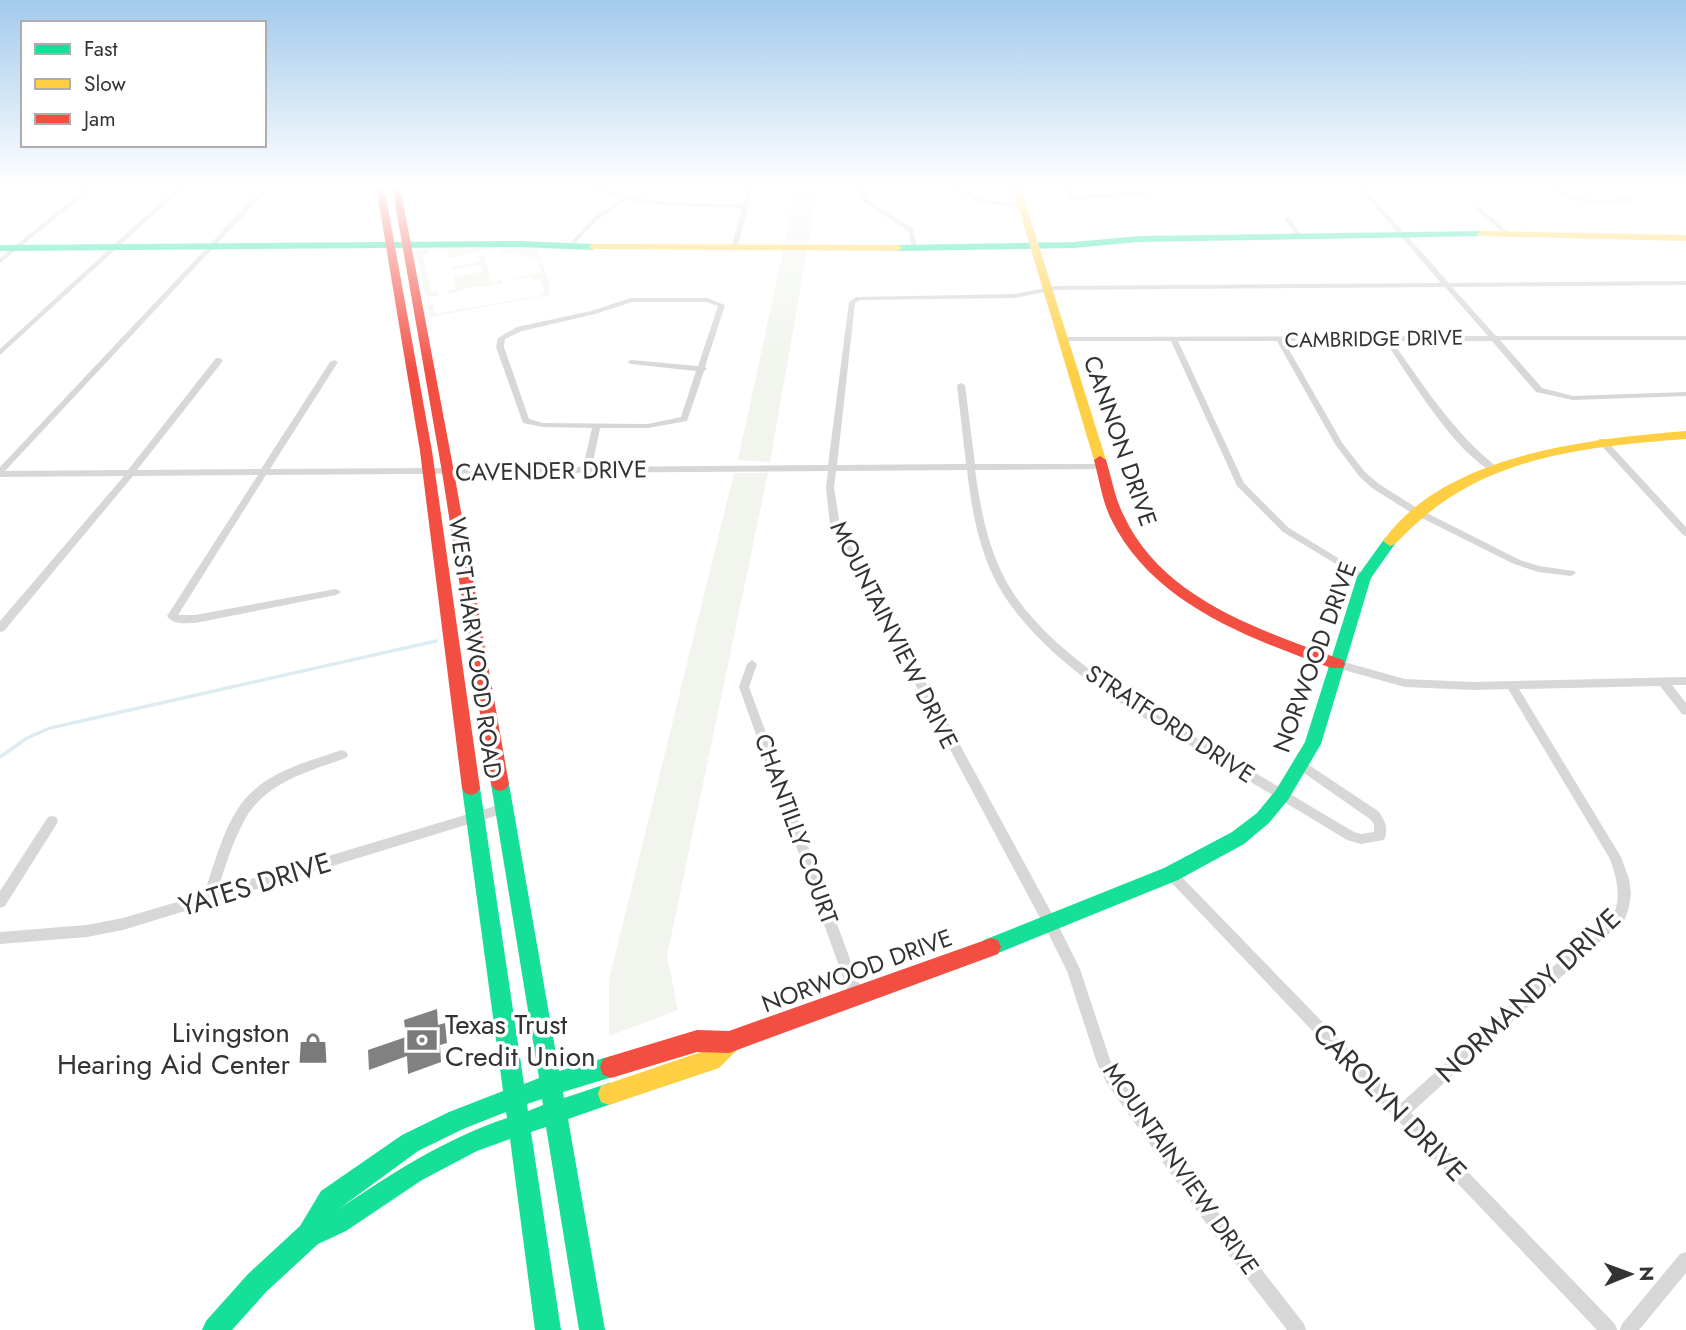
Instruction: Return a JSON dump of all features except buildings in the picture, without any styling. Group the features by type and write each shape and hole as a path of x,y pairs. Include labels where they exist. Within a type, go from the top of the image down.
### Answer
{"main road":[{"name":"WEST HARWOOD ROAD","path":"392,248 429,472 442,587 548,1330"},
{"name":"WEST HARWOOD ROAD","path":"409,248 450,472 592,1330"},
{"path":"683,248 903,248"},
{"name":"CANNON DRIVE","path":"1035,248 1118,520 1134,549 1174,589 1209,612 1337,664"},
{"name":"NORWOOD DRIVE","path":"309,1234 338,1223 414,1172 520,1120 552,1100 697,1041 729,1042 1051,925 1171,874 1238,838 1263,818 1302,766 1313,744 1364,578 1391,537 1447,491 1494,469 1542,452 1602,441 1686,435"},
{"name":"NORWOOD DRIVE","path":"215,1330 257,1283 309,1234 329,1199 400,1149 457,1120 516,1097 552,1100 711,1060 729,1042"}],"street":[{"path":"0,354 115,248"},
{"path":"0,473 210,248"},
{"path":"1416,248 1496,337 1539,390 1555,396 1595,398 1686,394"},
{"name":"MOUNTAINVIEW DRIVE","path":"1298,1330 1231,1244 1112,1079 1104,1063 1073,969 1051,925 846,552 831,513 833,468 855,298 1015,296 1047,289 1686,283"},
{"path":"713,300 722,305 703,369 687,415 679,422 648,426 543,425 526,421 520,412 500,347 502,338 520,329 593,313 619,302 713,300"},
{"path":"1173,338 1240,484 1286,530 1364,578"},
{"name":"CAMBRIDGE DRIVE","path":"1062,339 1686,338"},
{"path":"1280,340 1362,473 1391,497 1517,562 1538,569 1572,573"},
{"path":"1388,340 1454,431 1494,469"},
{"path":"0,628 130,474 219,360"},
{"path":"334,362 172,616 175,619 195,619 336,592"},
{"path":"632,362 703,369"},
{"name":"STRATFORD DRIVE","path":"961,385 982,528 993,566 1003,584 1035,626 1070,659 1132,705 1351,836 1372,839 1380,836 1380,823 1374,815 1302,766"},
{"path":"587,470 596,426"},
{"path":"1602,441 1686,533"},
{"name":"CAVENDER DRIVE","path":"0,473 1101,466"},
{"name":"CHANTILLY COURT","path":"751,664 744,687 856,995"},
{"name":"CANNON DRIVE","path":"1337,664 1405,683 1511,685 1686,681"},
{"path":"1663,682 1686,711"},
{"name":"NORMANDY DRIVE","path":"1401,1113 1611,924 1620,915 1627,901 1615,857 1511,685"},
{"path":"208,899 246,803 260,788 283,774 342,755"},
{"name":"YATES DRIVE","path":"0,938 87,930 208,899 505,808"},
{"path":"0,902 52,821"},
{"name":"CAROLYN DRIVE","path":"1171,874 1609,1330"},
{"path":"1628,1330 1686,1260"}],"shaded area":[{"path":"536,248 550,284 549,295 429,317 427,306 441,301 433,304 435,314 461,309 460,303 462,309 539,296 545,292 540,279 534,280 532,276 513,280 509,272 513,278 542,272 537,257 518,256 521,251 504,254 502,249"},
{"path":"418,249 493,249 449,258 447,251 434,250 426,253 423,256 431,292 437,292 438,296 425,296 416,252"},
{"path":"783,251 807,251 770,462 738,460"},
{"path":"484,255 491,282 502,280 502,284 468,288 449,294 448,291 456,289 454,275 457,277 484,271 480,265 455,269 453,272 451,267 480,262 479,256"},
{"path":"734,473 768,473 667,956 678,1010 609,1036 609,980"}],"waterway":[{"path":"0,757 27,738 50,728 436,641"}],"traffic: fast":[{"path":"991,947 1171,874 1238,838 1263,818 1282,795 1313,744 1364,577 1390,541"},
{"path":"500,784 592,1330"},
{"path":"471,788 548,1330"},
{"path":"309,1235 329,1199 410,1143 457,1120 549,1085 611,1067"},
{"path":"215,1330 257,1283 309,1235 338,1223 414,1172 472,1141 609,1094"}],"traffic: slow":[{"path":"1035,248 1100,460"},
{"path":"1390,541 1419,512 1452,490 1488,472 1565,449 1686,435"},
{"path":"609,1094 711,1060 729,1042"}],"traffic: jam":[{"path":"391,248 426,451 471,788"},
{"path":"407,248 500,784"},
{"path":"1100,460 1119,521 1137,550 1159,574 1185,595 1213,612 1275,641 1337,664"},
{"path":"611,1067 697,1041 729,1042 991,947"}],"place":[{"name":"Texas Trust Credit Union","path":"422,1040"},
{"name":"Livingston Hearing Aid Center","path":"313,1048"}]}
